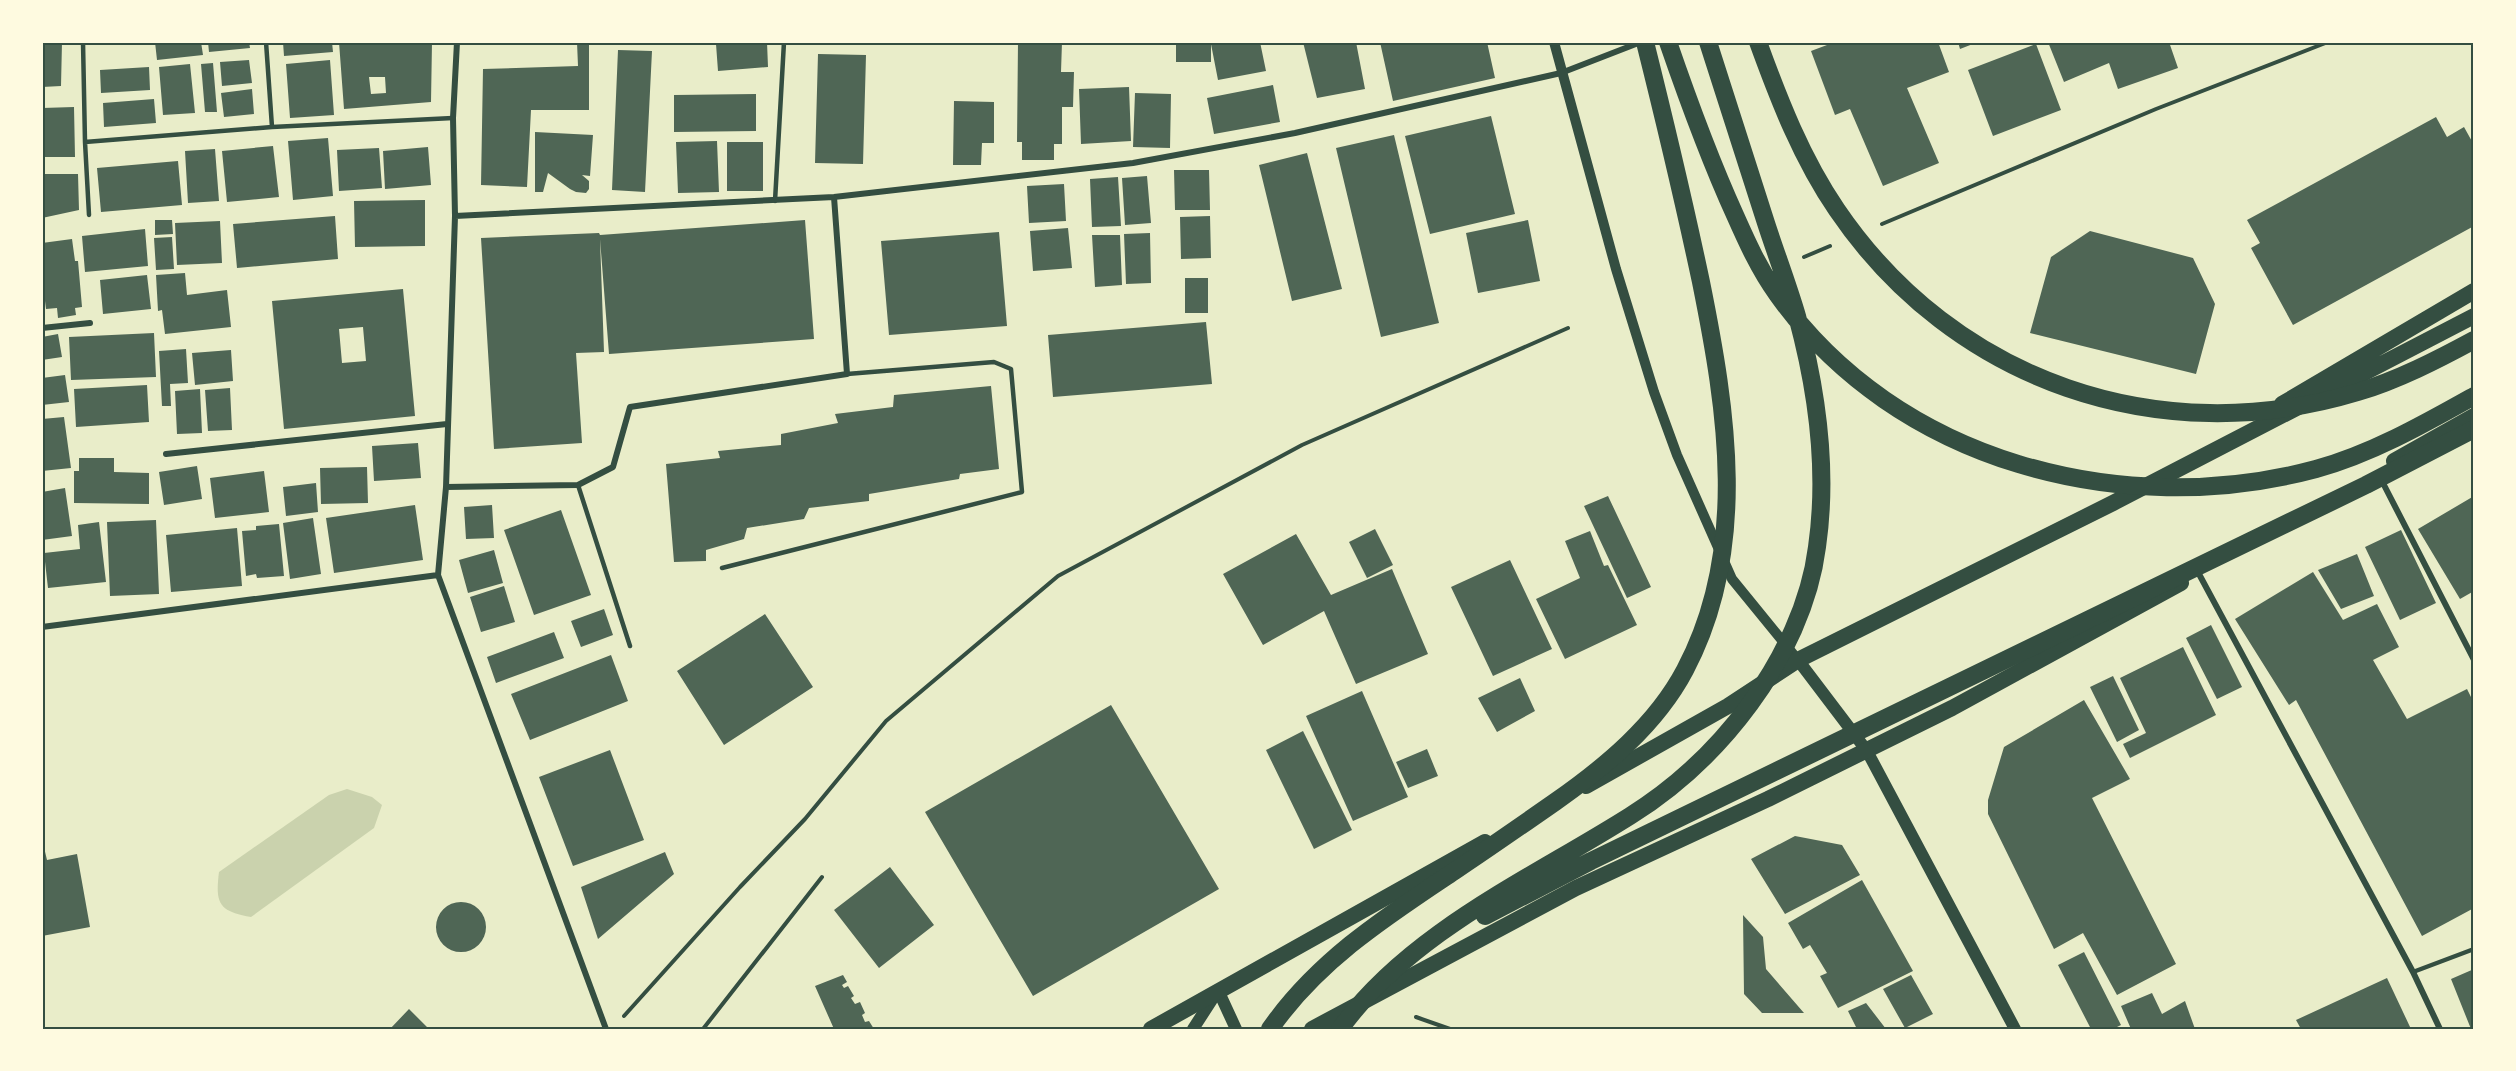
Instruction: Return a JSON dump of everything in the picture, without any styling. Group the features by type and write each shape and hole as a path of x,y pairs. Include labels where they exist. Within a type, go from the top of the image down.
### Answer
{"highway":[{"path":"1270,1029 1282,1011 1318,971 1357,938 1567,794 1616,755 1652,719 1684,672 1703,630 1718,584 1726,536 1728,478 1724,417 1688,219 1643,42"},
{"path":"1668,42 1725,195 1758,264 1776,293 1817,343 1843,368 1907,414 1974,449 2053,475 2120,486 2207,488 2251,483 2319,468 2357,454 2435,418 2474,396"},
{"path":"1340,1029 1386,976 1429,942 1505,890 1653,802 1694,769 1732,729 1765,685 1784,650 1803,604 1817,549 1821,470 1815,405 1797,317 1708,42"},
{"path":"1758,42 1773,84 1812,170 1862,244 1890,274 1947,325 1994,357 2027,374 2097,399 2131,406 2201,413 2260,411 2302,405 2359,392 2396,378 2474,340"},
{"path":"2113,503 2474,291"},
{"path":"1150,1029 1728,706 1798,660 2113,503 2474,316"},
{"path":"2124,616 2474,416"},
{"path":"1429,942 2366,485 2474,429"},
{"path":"1312,1029 1576,888 1867,752 2199,574 2384,485 2474,438"}],"main road":[{"path":"1798,660 1867,752 2015,1029"},
{"path":"1192,1029 1218,990"},
{"path":"1218,990 1236,1029"}],"street":[{"path":"457,42 453,118 455,216 446,487 438,575 606,1029"},
{"path":"1554,42 1616,269 1654,392 1677,455 1732,579 1798,660"},
{"path":"455,216 834,197 1133,164 1295,133 1561,72 1643,42"},
{"path":"446,487 578,485 613,467 630,406 847,374 834,197"},
{"path":"42,328 90,323"},
{"path":"166,454 447,424"},
{"path":"2384,485 2474,660"},
{"path":"2199,574 2413,972 2440,1029"},
{"path":"42,627 438,575"}],"lane":[{"path":"83,42 89,216"},
{"path":"266,42 272,127"},
{"path":"775,201 784,42"},
{"path":"85,142 272,127 453,118"},
{"path":"722,568 1022,492 1011,369 994,362 847,374"},
{"path":"578,485 630,646"},
{"path":"2413,972 2474,949"}],"path":[{"path":"1872,228 2156,109 2328,42"},
{"path":"1796,260 1840,242"},
{"path":"621,1020 740,887 805,819 886,720 1058,576 1302,445 1568,328"},
{"path":"704,1029 822,877"},
{"path":"1416,1017 1450,1029"}],"green space":[{"path":"347,789 372,797 382,805 374,828 251,917 226,909 219,899 219,872 329,795"}],"building":[{"path":"42,42 62,42 61,86 42,87"},
{"path":"155,42 201,42 203,55 157,60"},
{"path":"208,42 249,42 250,48 209,52"},
{"path":"283,42 332,42 333,52 284,56"},
{"path":"339,42 432,42 431,102 344,109","holes":["369,77 385,77 386,93 371,94"]},
{"path":"577,42 589,43 589,110 531,110 527,187 481,185 483,69 578,66"},
{"path":"767,42 768,67 718,71 716,44"},
{"path":"1018,42 1062,42 1061,72 1074,72 1073,107 1062,107 1062,144 1054,144 1054,160 1022,160 1022,142 1017,142"},
{"path":"1176,42 1260,42 1266,71 1218,80 1211,44 1211,62 1176,62"},
{"path":"1303,42 1356,42 1365,89 1317,98"},
{"path":"1380,42 1487,42 1495,78 1393,101"},
{"path":"1835,42 1938,42 1949,72 1907,88 1939,163 1883,186 1850,109 1835,115 1811,51"},
{"path":"1958,42 1978,42 1960,49"},
{"path":"2048,42 2169,42 2178,68 2118,89 2109,63 2064,82"},
{"path":"2036,44 2061,110 1993,136 1968,70"},
{"path":"618,50 652,51 645,192 612,190"},
{"path":"818,54 866,55 863,164 815,163"},
{"path":"249,60 252,83 222,86 220,62"},
{"path":"330,60 334,115 290,118 286,64"},
{"path":"213,63 217,112 205,112 201,64"},
{"path":"190,64 195,113 163,115 159,67"},
{"path":"149,67 150,90 101,93 100,70"},
{"path":"1273,85 1280,122 1214,134 1207,98"},
{"path":"1129,87 1131,141 1081,144 1079,89"},
{"path":"252,89 254,114 224,117 221,93"},
{"path":"1135,93 1171,94 1170,148 1133,147"},
{"path":"756,94 756,131 674,132 674,95"},
{"path":"154,99 156,123 104,127 103,103"},
{"path":"954,101 994,102 994,143 982,143 981,165 953,165"},
{"path":"74,107 75,157 42,157 42,108"},
{"path":"1491,116 1515,214 1430,234 1405,136"},
{"path":"2436,117 2447,137 2464,127 2474,145 2474,226 2293,325 2251,248 2260,243 2247,220"},
{"path":"535,132 593,135 590,176 582,175 589,181 589,189 586,193 570,189 548,173 543,192 535,192"},
{"path":"1394,135 1439,323 1381,337 1336,148"},
{"path":"328,138 333,196 293,200 288,141"},
{"path":"717,141 719,192 678,193 676,142"},
{"path":"727,142 763,142 763,191 727,191"},
{"path":"273,146 279,197 227,202 222,151"},
{"path":"428,147 431,185 385,189 383,151"},
{"path":"379,148 382,188 339,191 337,150"},
{"path":"215,149 219,201 188,203 185,151"},
{"path":"1307,153 1342,289 1292,301 1259,165"},
{"path":"178,161 182,205 101,212 97,168"},
{"path":"1174,170 1209,170 1210,210 1175,210"},
{"path":"42,174 78,174 79,210 42,218"},
{"path":"1147,176 1151,223 1125,225 1122,178"},
{"path":"1118,177 1121,226 1092,227 1090,179"},
{"path":"1064,184 1066,221 1029,223 1027,186"},
{"path":"425,200 425,246 355,247 354,201"},
{"path":"335,216 338,259 237,268 233,224"},
{"path":"1210,216 1211,258 1181,259 1180,217"},
{"path":"155,220 172,220 173,234 155,235"},
{"path":"805,220 814,339 609,354 600,239 604,352 576,353 582,443 494,449 481,238 599,233 600,235"},
{"path":"1528,220 1540,281 1478,293 1466,233"},
{"path":"220,221 222,263 177,265 175,223"},
{"path":"1068,228 1072,268 1033,271 1030,231"},
{"path":"145,229 148,266 85,272 82,236"},
{"path":"2090,231 2193,258 2215,304 2196,374 2030,333 2051,257"},
{"path":"999,232 1007,326 889,335 881,241"},
{"path":"1150,233 1151,283 1126,284 1124,234"},
{"path":"1092,235 1120,235 1122,285 1095,287"},
{"path":"172,237 174,269 156,270 154,238"},
{"path":"72,239 75,261 78,261 82,307 75,308 76,315 58,318 57,308 46,309 42,277 42,243"},
{"path":"185,273 187,295 227,290 231,327 165,334 162,310 158,311 156,275"},
{"path":"147,275 151,309 103,314 100,280"},
{"path":"1185,278 1208,278 1208,313 1185,313"},
{"path":"403,289 415,416 284,429 272,301","holes":["363,327 366,361 342,363 339,329"]},
{"path":"1206,322 1212,384 1053,397 1048,335"},
{"path":"154,333 156,377 71,380 69,337"},
{"path":"58,334 62,357 42,360 42,337"},
{"path":"186,349 188,383 170,384 171,406 162,406 159,351"},
{"path":"231,350 233,381 195,385 192,353"},
{"path":"65,375 69,402 42,405 42,378"},
{"path":"147,385 149,422 76,427 74,389"},
{"path":"991,386 999,469 960,474 959,479 869,494 869,501 809,508 804,519 747,528 744,539 706,550 706,561 674,562 666,464 720,458 718,451 781,445 781,434 838,423 835,414 893,407 894,395"},
{"path":"230,388 232,430 208,431 205,390"},
{"path":"200,389 202,433 177,434 175,391"},
{"path":"64,417 71,468 42,471 42,419"},
{"path":"418,443 421,478 374,481 372,446"},
{"path":"79,458 114,458 114,472 149,473 149,504 74,503 74,471 79,471"},
{"path":"197,466 202,499 164,505 159,472"},
{"path":"367,467 368,503 321,504 320,468"},
{"path":"264,471 269,512 215,518 210,478"},
{"path":"316,483 318,512 286,516 283,487"},
{"path":"65,488 72,536 42,540 42,492"},
{"path":"1608,496 1651,587 1627,598 1584,506"},
{"path":"2474,496 2474,591 2460,599 2418,529"},
{"path":"415,505 423,560 334,573 326,518"},
{"path":"492,505 494,538 466,539 464,507"},
{"path":"561,510 591,595 534,615 504,530"},
{"path":"313,518 321,574 290,579 283,523"},
{"path":"156,520 159,594 110,596 107,522"},
{"path":"99,522 106,582 48,588 44,553 80,549 78,525"},
{"path":"279,524 284,576 257,578 256,574 246,576 242,531 256,530 256,526"},
{"path":"237,528 242,586 171,592 166,535"},
{"path":"1375,529 1393,565 1367,578 1349,542"},
{"path":"2401,530 2436,603 2400,620 2365,547"},
{"path":"1590,531 1604,566 1608,565 1637,625 1565,659 1536,599 1580,578 1565,541"},
{"path":"1296,534 1331,595 1392,569 1428,654 1356,684 1324,611 1263,645 1223,574"},
{"path":"494,550 503,583 468,593 459,560"},
{"path":"2357,554 2374,596 2341,609 2318,570"},
{"path":"1510,560 1552,649 1493,676 1451,587"},
{"path":"2313,572 2343,620 2377,604 2399,647 2373,660 2407,719 2467,689 2474,703 2474,908 2422,936 2296,700 2289,705 2235,619"},
{"path":"504,586 515,622 481,632 470,597"},
{"path":"604,609 613,635 581,647 571,621"},
{"path":"765,614 813,687 724,745 677,671"},
{"path":"2211,625 2242,687 2217,699 2186,638"},
{"path":"554,632 564,658 496,683 487,657"},
{"path":"2183,647 2216,715 2130,758 2123,744 2146,733 2120,678"},
{"path":"611,655 628,701 530,740 511,694"},
{"path":"2113,676 2139,730 2117,742 2090,687"},
{"path":"1520,678 1535,711 1497,732 1478,698"},
{"path":"1362,691 1408,797 1353,821 1306,716"},
{"path":"2084,700 2130,779 2092,798 2176,964 2117,995 2083,933 2054,949 1988,814 1988,800 2004,747"},
{"path":"1111,705 1219,889 1033,996 925,812"},
{"path":"1303,731 1352,830 1314,849 1266,750"},
{"path":"1427,749 1438,776 1408,788 1396,762"},
{"path":"610,750 644,840 573,866 539,777"},
{"path":"1795,836 1842,845 1860,875 1785,914 1751,859"},
{"path":"42,839 47,860 77,854 90,927 42,936"},
{"path":"665,852 674,874 598,939 581,887"},
{"path":"890,867 934,925 879,968 834,910"},
{"path":"1862,880 1913,971 1838,1008 1820,976 1827,973 1810,945 1803,949 1788,923"},
{"path":"461,902 479,909 486,927 479,945 461,952 443,945 436,927 443,909"},
{"path":"1743,915 1763,937 1766,969 1804,1013 1762,1013 1744,994"},
{"path":"2084,952 2121,1025 2113,1029 2091,1029 2058,965"},
{"path":"2474,969 2474,1029 2471,1029 2451,979"},
{"path":"843,975 847,982 842,985 844,988 848,986 854,996 851,998 855,1004 860,1002 865,1013 862,1015 865,1022 869,1021 874,1029 834,1029 815,986"},
{"path":"1911,975 1933,1014 1905,1028 1883,989"},
{"path":"2387,978 2411,1029 2301,1029 2296,1020"},
{"path":"2152,993 2162,1014 2185,1001 2195,1029 2131,1029 2121,1006"},
{"path":"1866,1003 1886,1029 1857,1029 1848,1011"},
{"path":"409,1009 429,1029 390,1029"}]}
